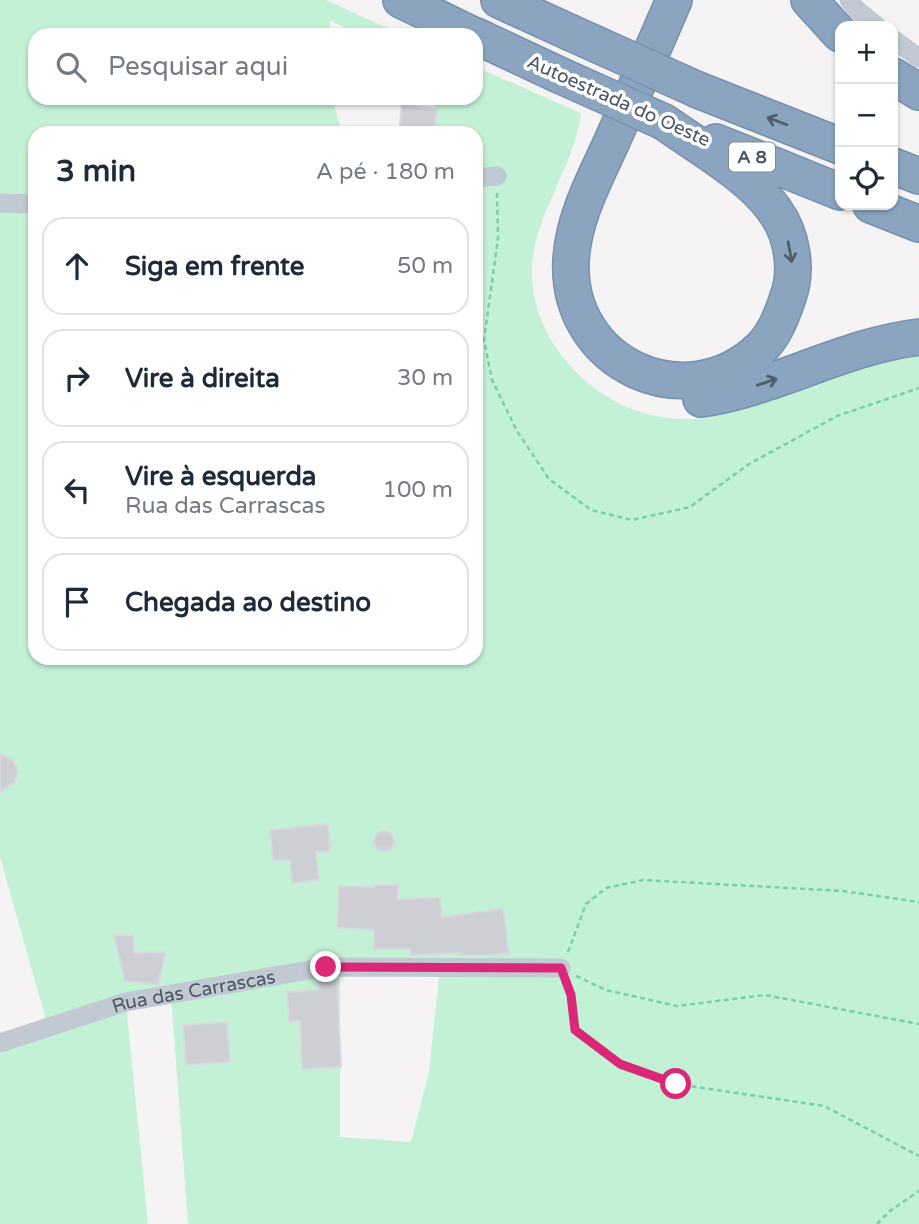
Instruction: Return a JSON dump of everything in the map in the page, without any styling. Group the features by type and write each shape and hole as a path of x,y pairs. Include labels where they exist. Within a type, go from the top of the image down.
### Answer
{"highway":[{"name":"Autoestrada do Oeste","path":"401,0 459,28"},
{"name":"A 8","path":"499,0 698,90 835,144"},
{"path":"657,0 562,214 555,239 551,267 553,289 560,315 583,356 612,380 627,388 647,396 691,400 737,391 860,349 919,337"},
{"path":"664,122 761,192 785,229 792,260 790,292 783,312 762,346 731,369 690,380 663,379 640,373 620,363 605,351 582,320 571,282 570,260 579,217 674,0"},
{"path":"809,0 835,29"},
{"name":"Autoestrada do Oeste","path":"483,40 664,122 835,190"},
{"path":"898,79 919,92"},
{"path":"898,168 919,176"},
{"path":"884,210 919,224"}],"street":[{"path":"849,0 872,21"},
{"path":"898,43 919,58"},
{"path":"483,177 497,176"},
{"path":"0,203 28,205"},
{"name":"Rua das Carrascas","path":"0,1043 125,1003 326,967 561,968"}],"path":[{"path":"497,176 498,237 484,340 492,380 517,431 549,479 591,510 632,520 690,507 749,464 837,416 919,388"},
{"path":"919,902 843,891 643,880 606,888 586,904 561,968 571,995 575,1030 620,1064 676,1084 824,1106 919,1156"},
{"path":"561,968 606,990 677,1006 765,995 919,1024"},
{"path":"877,1224 890,1211 919,1191"}],"green space":[{"path":"0,0 326,0 388,28 346,28 330,21 330,28 28,28 28,105 334,105 340,126 28,126 28,665 483,665 483,126 434,126 435,105 483,105 483,70 581,113 570,155 537,236 533,257 533,292 552,342 577,373 603,394 650,415 702,418 730,411 864,363 919,352 919,1224 188,1224 171,995 126,1003 148,1224 0,1224 0,1043 48,1027 0,857","holes":["340,967 440,968 429,1072 411,1142 340,1137"]}],"building":[{"path":"402,105 437,109 435,126 400,126"},
{"path":"0,754 13,760 18,771 15,782 0,792"},
{"path":"328,824 330,851 316,852 319,880 292,883 290,860 273,861 270,830"},
{"path":"384,831 391,834 394,841 391,848 384,851 377,848 374,841 377,834"},
{"path":"398,885 398,900 440,897 442,917 503,909 509,953 411,955 410,949 374,949 374,930 337,928 339,886"},
{"path":"114,935 133,935 134,953 166,952 158,984 125,981"},
{"path":"337,979 341,1067 302,1069 300,1021 289,1022 287,992 319,990 318,981"},
{"path":"227,1022 230,1062 186,1065 183,1025"}],"route":[{"path":"326,967 561,968 571,995 575,1030 620,1064 676,1084"}]}
